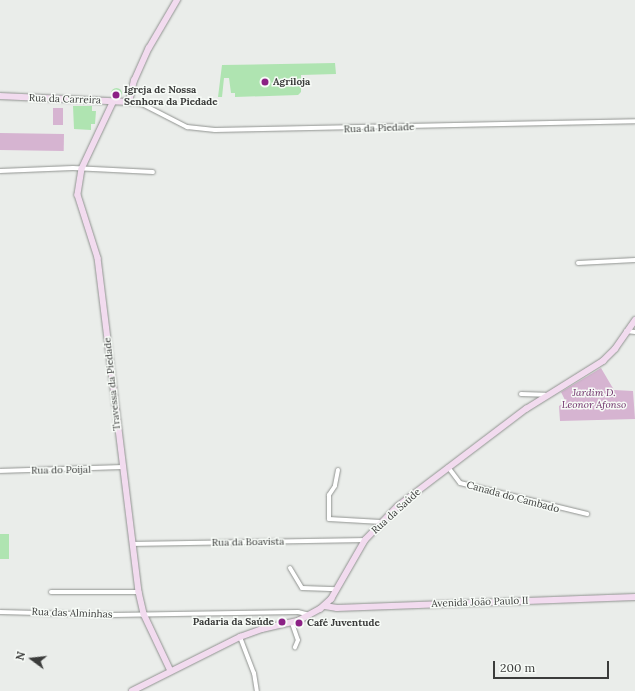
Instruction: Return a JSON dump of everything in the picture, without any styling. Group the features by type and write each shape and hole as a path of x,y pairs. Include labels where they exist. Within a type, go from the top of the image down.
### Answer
{"street":[{"path":"129,102 134,81 149,48 176,0"},
{"name":"Rua da Carreira","path":"0,96 129,102"},
{"name":"Travessa da Piedade","path":"114,101 82,169 78,195 98,258 121,467 139,592 144,614 171,671"},
{"name":"Rua da Piedade","path":"129,102 142,104 187,127 215,130 635,121"},
{"path":"0,171 82,169 153,172"},
{"path":"578,263 635,260"},
{"name":"Rua da Saúde","path":"132,691 240,637 262,629 292,623 311,615 325,606 337,589 365,540 381,522 448,467 546,395 603,361 635,320"},
{"path":"626,331 635,332"},
{"path":"521,394 546,395"},
{"name":"Rua do Poijal","path":"0,471 121,467"},
{"name":"Canada do Cambado","path":"448,467 460,483 587,514"},
{"path":"338,470 335,486 329,495 329,519 381,522"},
{"name":"Rua da Boavista","path":"132,544 365,540"},
{"path":"290,568 302,588 337,589"},
{"path":"51,592 139,592"},
{"name":"Avenida João Paulo II","path":"325,606 337,608 635,597"},
{"name":"Rua das Alminhas","path":"0,612 144,614 298,612 311,615"},
{"path":"292,623 298,640 295,647"},
{"path":"240,637 254,673 257,691"}],"green space":[{"path":"53,108 63,108 63,125 53,125"},
{"path":"0,133 64,134 64,151 0,150"},
{"name":"Jardim D. Leonor Afonso","path":"601,368 614,390 633,391 635,419 560,421 559,406 566,402 561,392"}],"building":[{"name":"Agriloja","path":"335,63 336,74 301,75 301,92 298,95 235,97 235,93 231,93 229,78 224,78 222,97 218,97 222,65"},
{"name":"Igreja de Nossa Senhora da Piedade","path":"116,87 120,89 122,93 120,97 116,99 112,97 110,93 112,89"},
{"path":"73,106 92,106 92,111 96,111 95,124 91,124 91,130 74,129"},
{"path":"0,534 9,534 9,559 0,559"}],"place":[{"name":"Agriloja","path":"265,82"},
{"name":"Igreja de Nossa Senhora da Piedade","path":"116,95"},
{"name":"Padaria da Saúde","path":"282,622"},
{"name":"Café Juventude","path":"299,623"}]}
